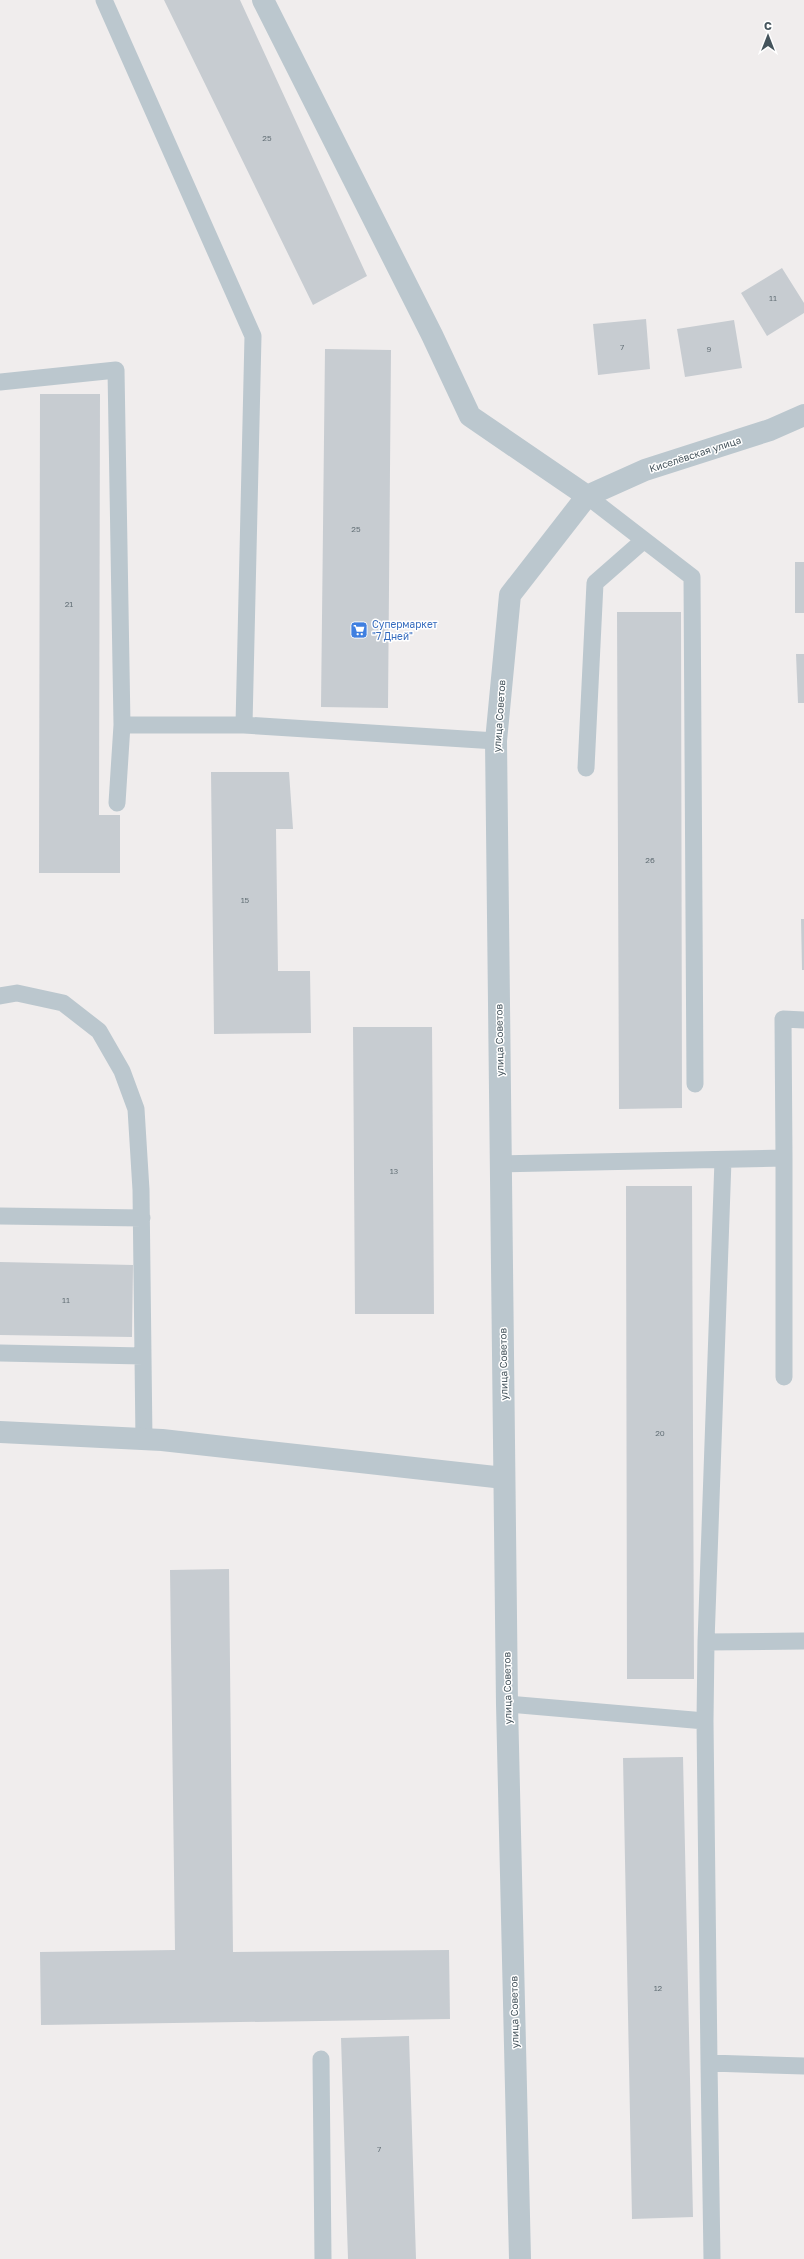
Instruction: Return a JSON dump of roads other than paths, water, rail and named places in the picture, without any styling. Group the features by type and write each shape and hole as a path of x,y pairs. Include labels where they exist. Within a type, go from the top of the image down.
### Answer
{"street":[{"path":"263,0 429,327 470,416 587,496"},
{"name":"Киселёвская улица","path":"587,496 645,470 770,430 804,415"},
{"name":"улица Советов","path":"520,2259 507,1704 496,741 510,595 587,496"},
{"path":"0,1432 144,1440 504,1478"}],"lane":[{"path":"104,0 253,336 244,725"},
{"path":"0,382 116,370 122,725 117,803"},
{"path":"587,496 692,577 695,1084"},
{"path":"586,768 595,583 644,540"},
{"path":"122,725 244,725 496,741"},
{"path":"0,996 17,993 63,1003 99,1031 122,1071 136,1109 142,1218 144,1440"},
{"path":"784,1377 783,1019 804,1020"},
{"path":"501,1164 784,1158"},
{"path":"712,2259 705,1721 706,1642 723,1160"},
{"path":"0,1216 142,1218"},
{"path":"0,1353 143,1356"},
{"path":"706,1642 804,1641"},
{"path":"507,1704 705,1721"},
{"path":"321,2059 323,2259"},
{"path":"709,2064 804,2066"}],"place":[{"name":"Супермаркет \"7 Дней\"","path":"359,630"}]}
